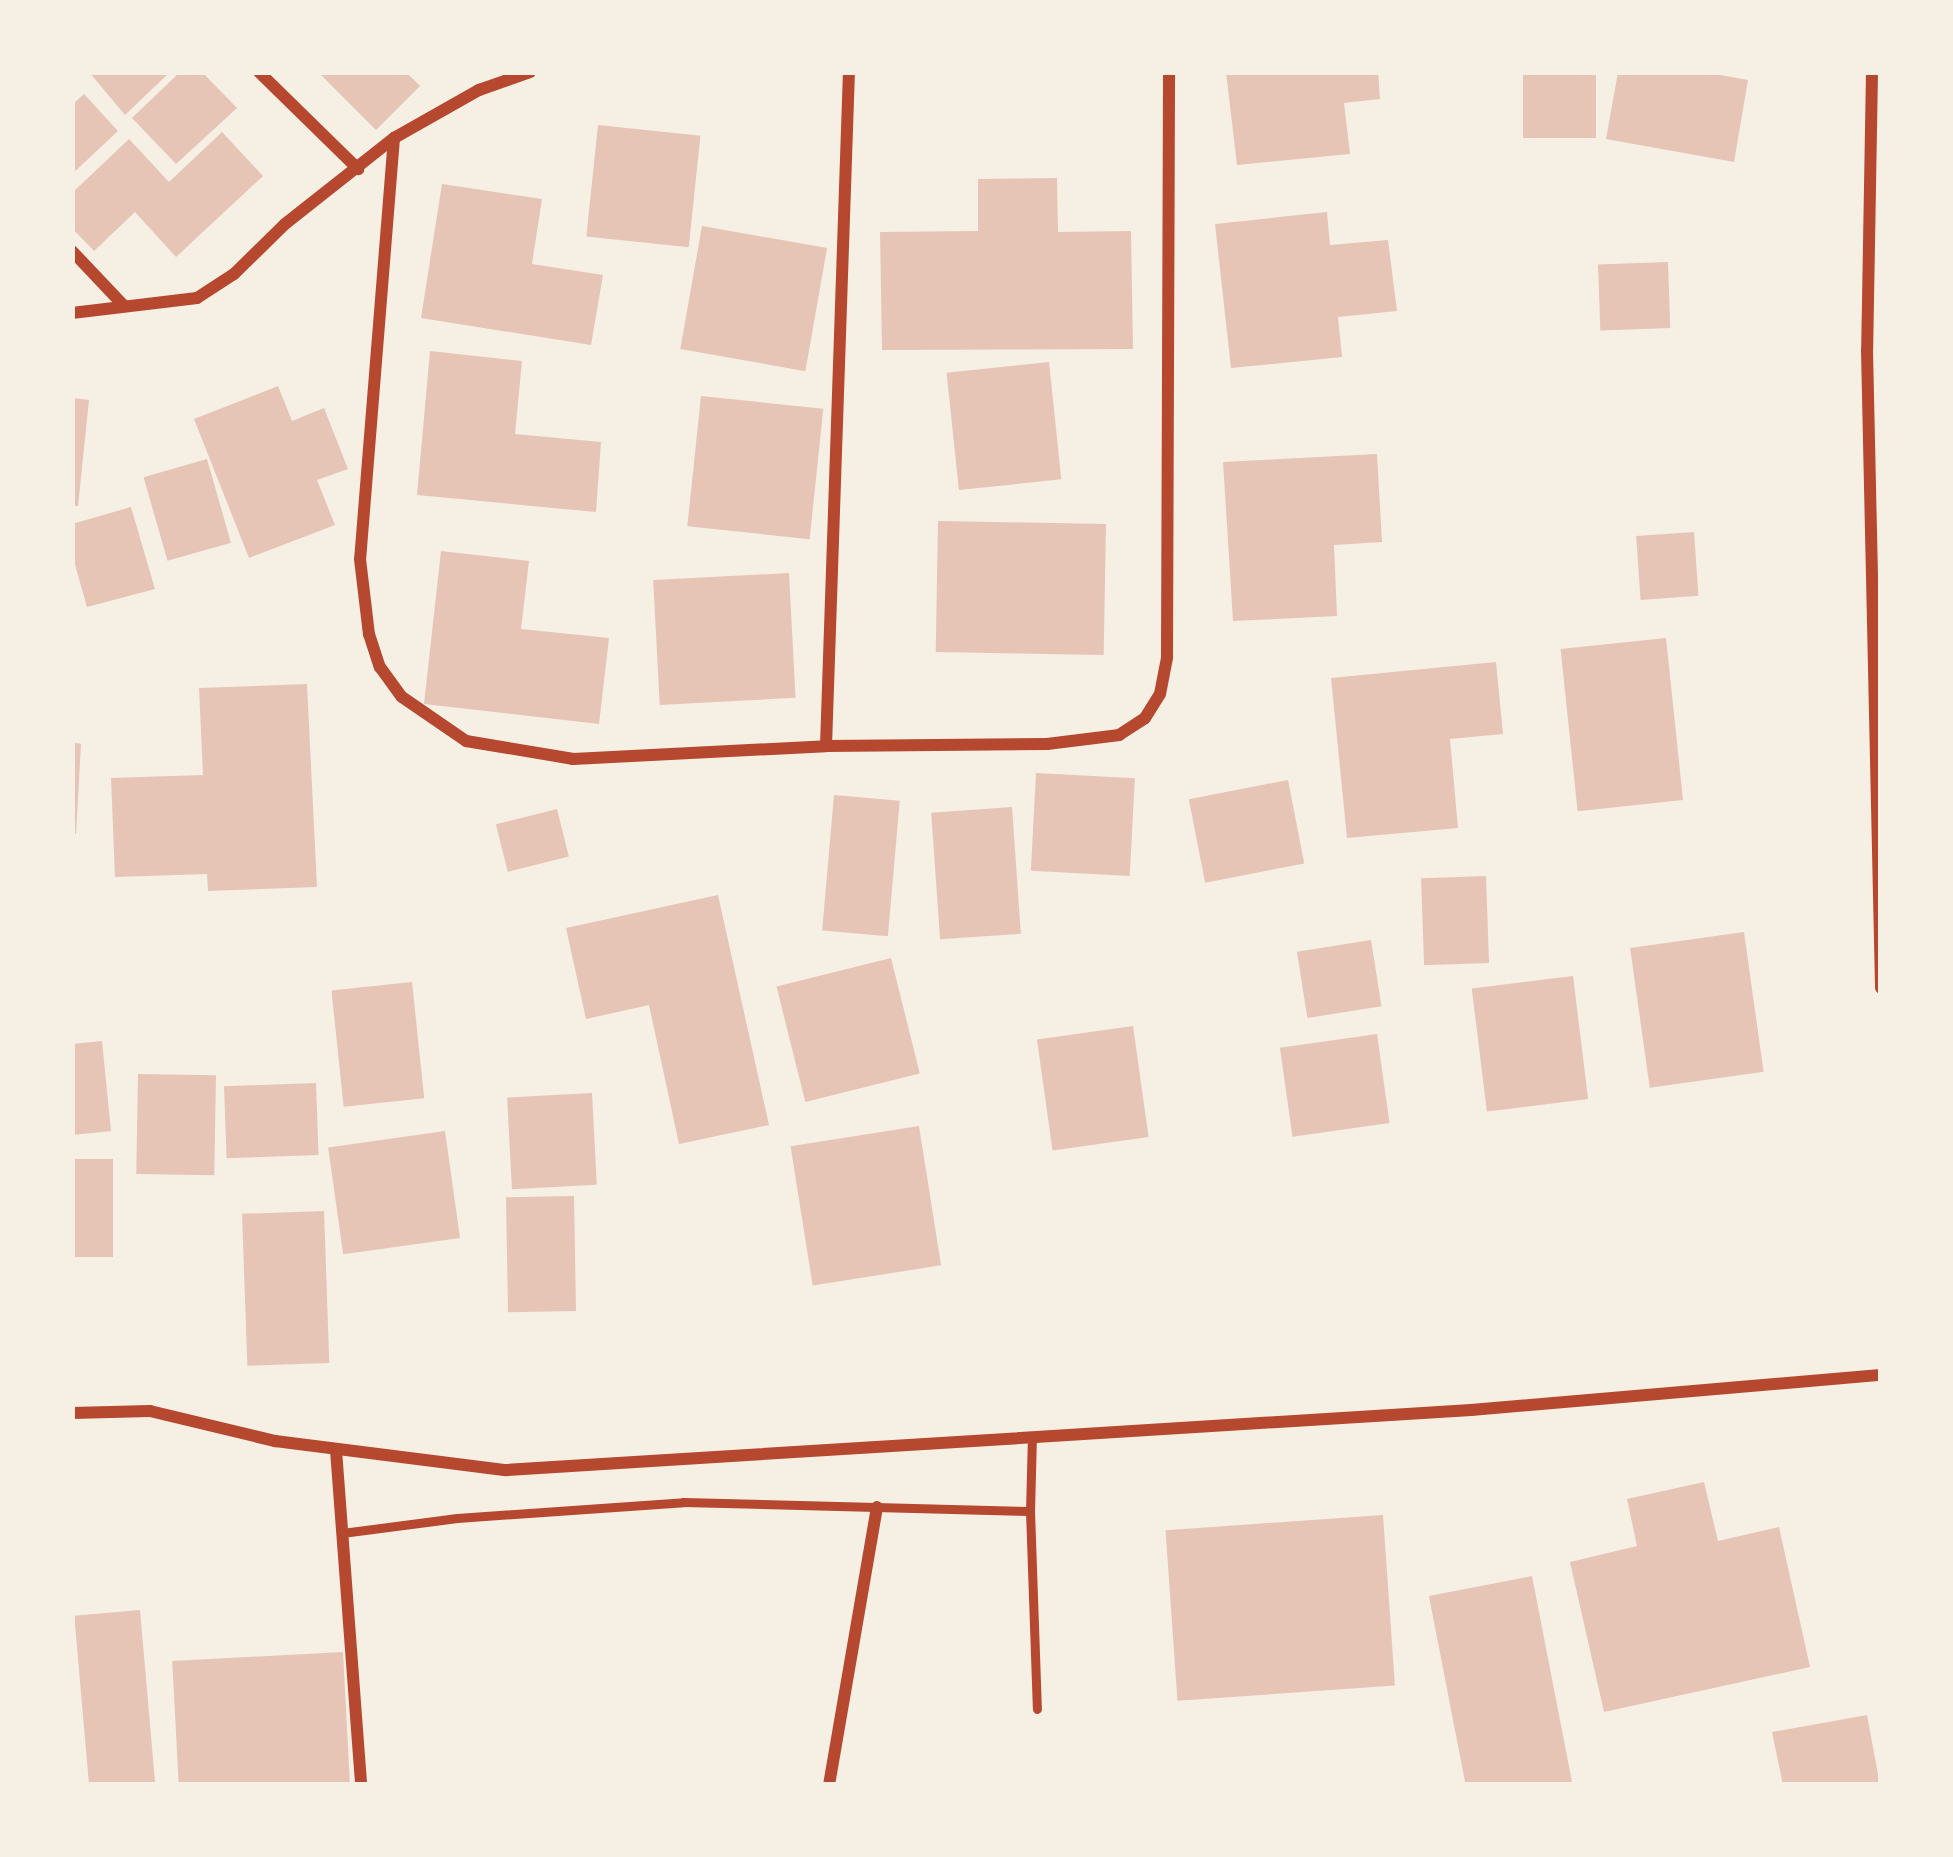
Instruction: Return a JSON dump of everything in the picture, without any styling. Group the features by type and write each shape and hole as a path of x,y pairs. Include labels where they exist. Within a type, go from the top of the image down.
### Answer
{"street":[{"path":"259,72 358,169"},
{"path":"72,313 197,298 234,274 285,224 394,137 479,90 530,72"},
{"path":"826,746 849,72"},
{"path":"394,137 360,560 369,634 391,682 433,723 466,741 521,754 573,759 826,746 1047,744 1119,735 1144,718 1160,694 1167,657 1169,72"},
{"path":"1872,72 1867,350 1881,988"},
{"path":"72,251 124,306"},
{"path":"72,1413 150,1411 275,1442 506,1470 1471,1411 1881,1376"},
{"path":"336,1450 361,1785"},
{"path":"829,1785 878,1507"}],"lane":[{"path":"1033,1437 1030,1510 1037,1709"},
{"path":"342,1533 457,1518 683,1502 1030,1510"}],"building":[{"path":"89,72 170,72 125,115"},
{"path":"180,72 202,72 237,108 176,164 132,118"},
{"path":"318,72 406,72 420,86 376,130"},
{"path":"1226,72 1378,72 1380,99 1344,103 1350,154 1237,165"},
{"path":"1523,72 1596,72 1596,138 1523,138"},
{"path":"1618,72 1704,72 1748,80 1734,162 1606,139"},
{"path":"84,94 118,131 72,174 72,105"},
{"path":"598,125 700,136 689,247 586,236"},
{"path":"222,132 263,176 176,257 135,212 94,251 72,228 72,193 129,139 169,182"},
{"path":"1057,178 1058,232 1131,231 1133,349 882,350 880,232 978,231 978,179"},
{"path":"442,184 542,199 532,264 603,275 591,345 421,318"},
{"path":"1327,212 1330,245 1388,240 1397,311 1338,317 1342,357 1231,368 1215,224"},
{"path":"702,226 827,248 805,371 680,349"},
{"path":"1668,262 1670,328 1600,330 1598,264"},
{"path":"430,351 522,361 515,434 601,442 596,512 417,495"},
{"path":"1049,362 1061,479 959,490 947,373"},
{"path":"278,386 292,421 324,408 348,469 317,480 335,525 249,558 194,419"},
{"path":"701,396 823,409 810,539 687,526"},
{"path":"72,398 89,400 78,506 72,506"},
{"path":"1377,454 1382,542 1334,545 1337,616 1233,621 1223,462"},
{"path":"207,459 231,543 168,561 144,477"},
{"path":"131,507 155,589 87,607 72,554 72,524"},
{"path":"938,521 1106,524 1104,655 936,652"},
{"path":"1694,532 1698,596 1641,600 1636,536"},
{"path":"441,551 529,561 521,629 609,638 599,724 424,704"},
{"path":"789,573 796,698 660,705 653,580"},
{"path":"1666,638 1683,800 1578,811 1561,649"},
{"path":"1496,662 1503,734 1450,739 1458,828 1347,838 1331,678"},
{"path":"307,684 317,887 208,891 207,874 115,877 111,778 203,775 199,688"},
{"path":"72,742 81,744 76,834 72,834"},
{"path":"1036,773 1135,778 1130,876 1031,871"},
{"path":"1288,780 1304,863 1205,883 1189,799"},
{"path":"834,795 900,801 888,936 822,930"},
{"path":"1012,807 1021,934 940,939 931,813"},
{"path":"557,809 569,857 508,872 496,824"},
{"path":"1486,876 1489,963 1424,965 1421,878"},
{"path":"718,895 769,1125 679,1144 649,1005 586,1019 566,928"},
{"path":"1744,932 1764,1072 1650,1088 1630,948"},
{"path":"1371,940 1381,1006 1307,1018 1297,952"},
{"path":"891,958 920,1073 805,1102 777,987"},
{"path":"1573,976 1588,1099 1487,1112 1472,988"},
{"path":"412,982 424,1098 344,1107 331,990"},
{"path":"1133,1026 1149,1137 1053,1150 1037,1039"},
{"path":"1377,1034 1390,1123 1292,1137 1280,1048"},
{"path":"102,1041 111,1131 72,1135 72,1044"},
{"path":"138,1074 216,1075 214,1175 136,1174"},
{"path":"316,1083 319,1155 227,1158 224,1086"},
{"path":"592,1093 597,1185 512,1189 507,1097"},
{"path":"919,1126 941,1265 813,1286 791,1146"},
{"path":"445,1131 460,1238 343,1254 328,1147"},
{"path":"72,1159 113,1159 113,1257 72,1257"},
{"path":"574,1196 576,1311 508,1312 506,1197"},
{"path":"324,1211 329,1363 247,1366 242,1214"},
{"path":"1704,1482 1718,1541 1779,1527 1810,1667 1604,1712 1570,1562 1637,1546 1627,1499"},
{"path":"1383,1515 1395,1686 1177,1701 1166,1530"},
{"path":"1532,1576 1573,1785 1466,1785 1429,1596"},
{"path":"140,1610 155,1785 89,1785 74,1616"},
{"path":"343,1652 350,1785 179,1785 172,1661"},
{"path":"1867,1715 1880,1785 1783,1785 1772,1732"}]}
